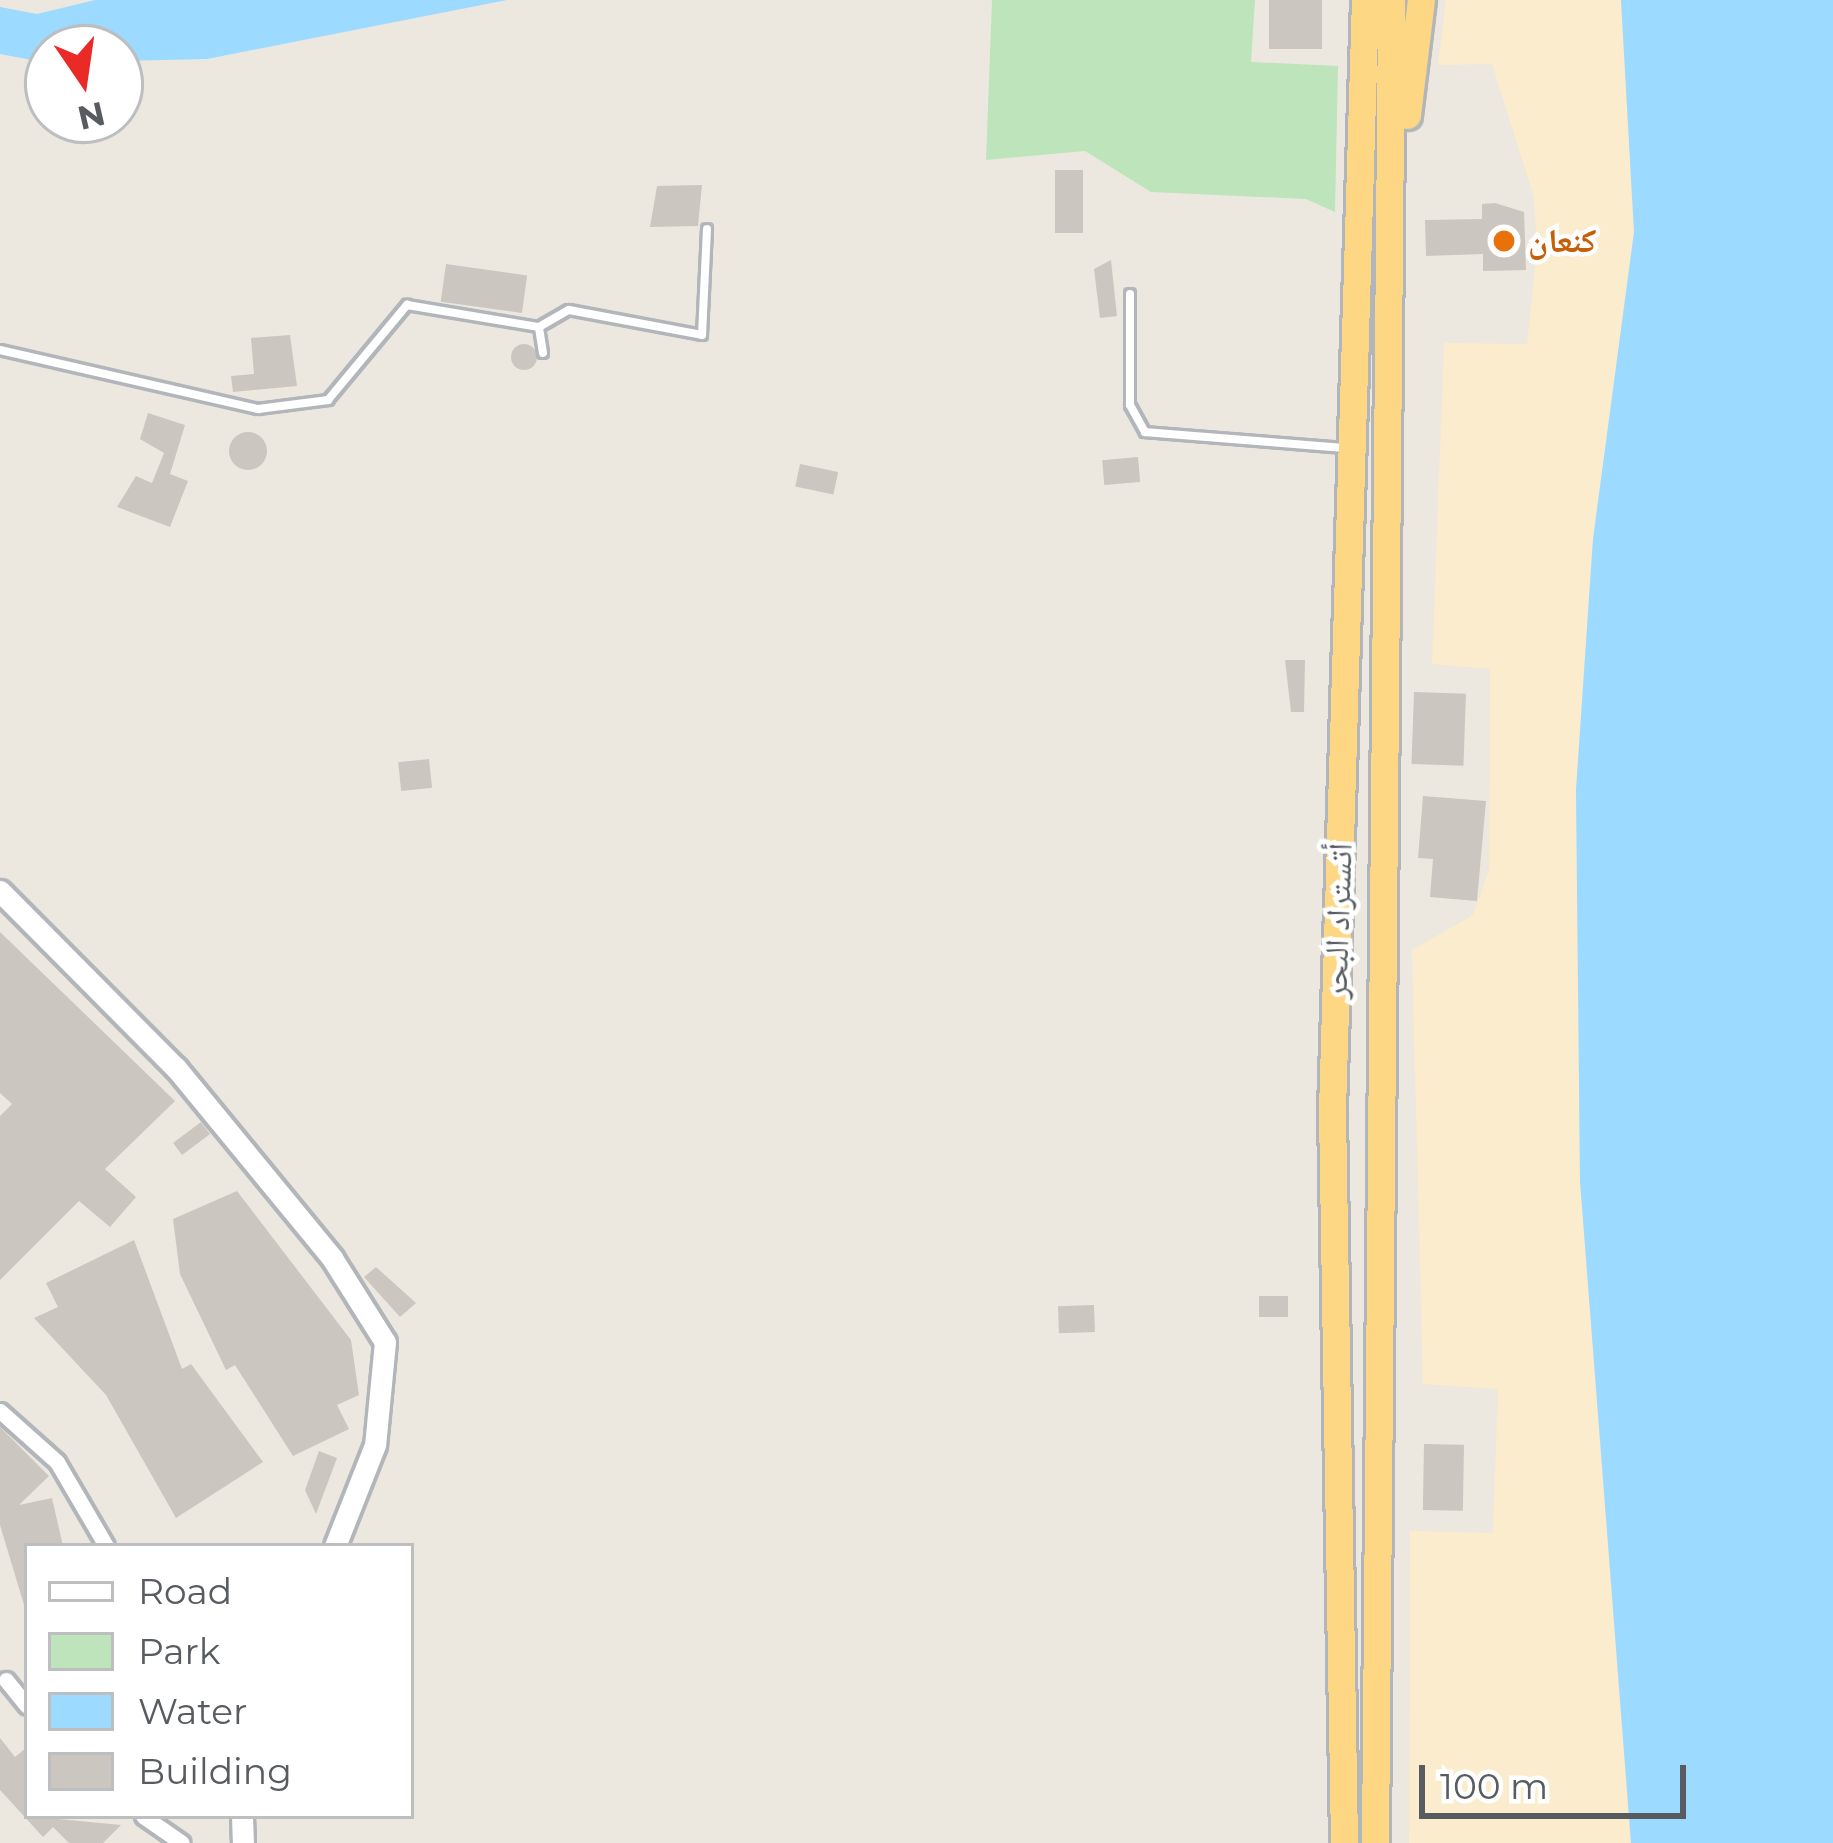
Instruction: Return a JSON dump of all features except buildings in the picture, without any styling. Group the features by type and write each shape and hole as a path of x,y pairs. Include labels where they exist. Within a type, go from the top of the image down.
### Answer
{"highway":[{"name":"أتستراد البحر","path":"1344,1843 1338,1738 1333,1052 1363,240 1365,0"},
{"path":"1390,0 1396,202"},
{"path":"1396,202 1421,0"},
{"name":"أتستراد البحر","path":"1375,1843 1396,202"},
{"path":"1363,240 1396,244"},
{"path":"1333,1052 1383,1058"},
{"path":"1333,1098 1364,1093 1383,1104"},
{"path":"1325,1843 1338,1738"},
{"path":"1379,1780 1388,1843"}],"main road":[{"path":"0,891 176,1068 332,1258 385,1342 375,1445 336,1543"}],"street":[{"path":"0,1411 57,1462 104,1543"},
{"path":"6,1680 24,1702"},
{"path":"147,1819 182,1843"}],"lane":[{"path":"0,350 258,409 328,400 407,305 539,327 569,310 702,335 707,229"},
{"path":"1130,294 1130,405 1145,432 1355,449"},
{"path":"539,327 542,353"}],"green space":[{"path":"992,0 1255,0 1251,62 1338,66 1335,212 1306,199 1151,192 1085,151 986,160"}],"sand":[{"path":"1446,0 1621,0 1634,232 1593,539 1576,790 1580,1181 1631,1843 1409,1843 1410,1531 1493,1533 1498,1389 1423,1384 1412,950 1473,915 1489,870 1490,669 1432,664 1444,343 1527,344 1537,251 1534,197 1492,64 1438,65"}],"water":[{"path":"95,0 507,0 207,59 144,60 144,24 24,24 24,58 0,54 0,7 37,14"},
{"path":"1621,0 1833,0 1833,1843 1631,1843 1580,1181 1576,790 1593,539 1634,232"}],"place":[{"name":"كنعان","path":"1504,241"}]}
